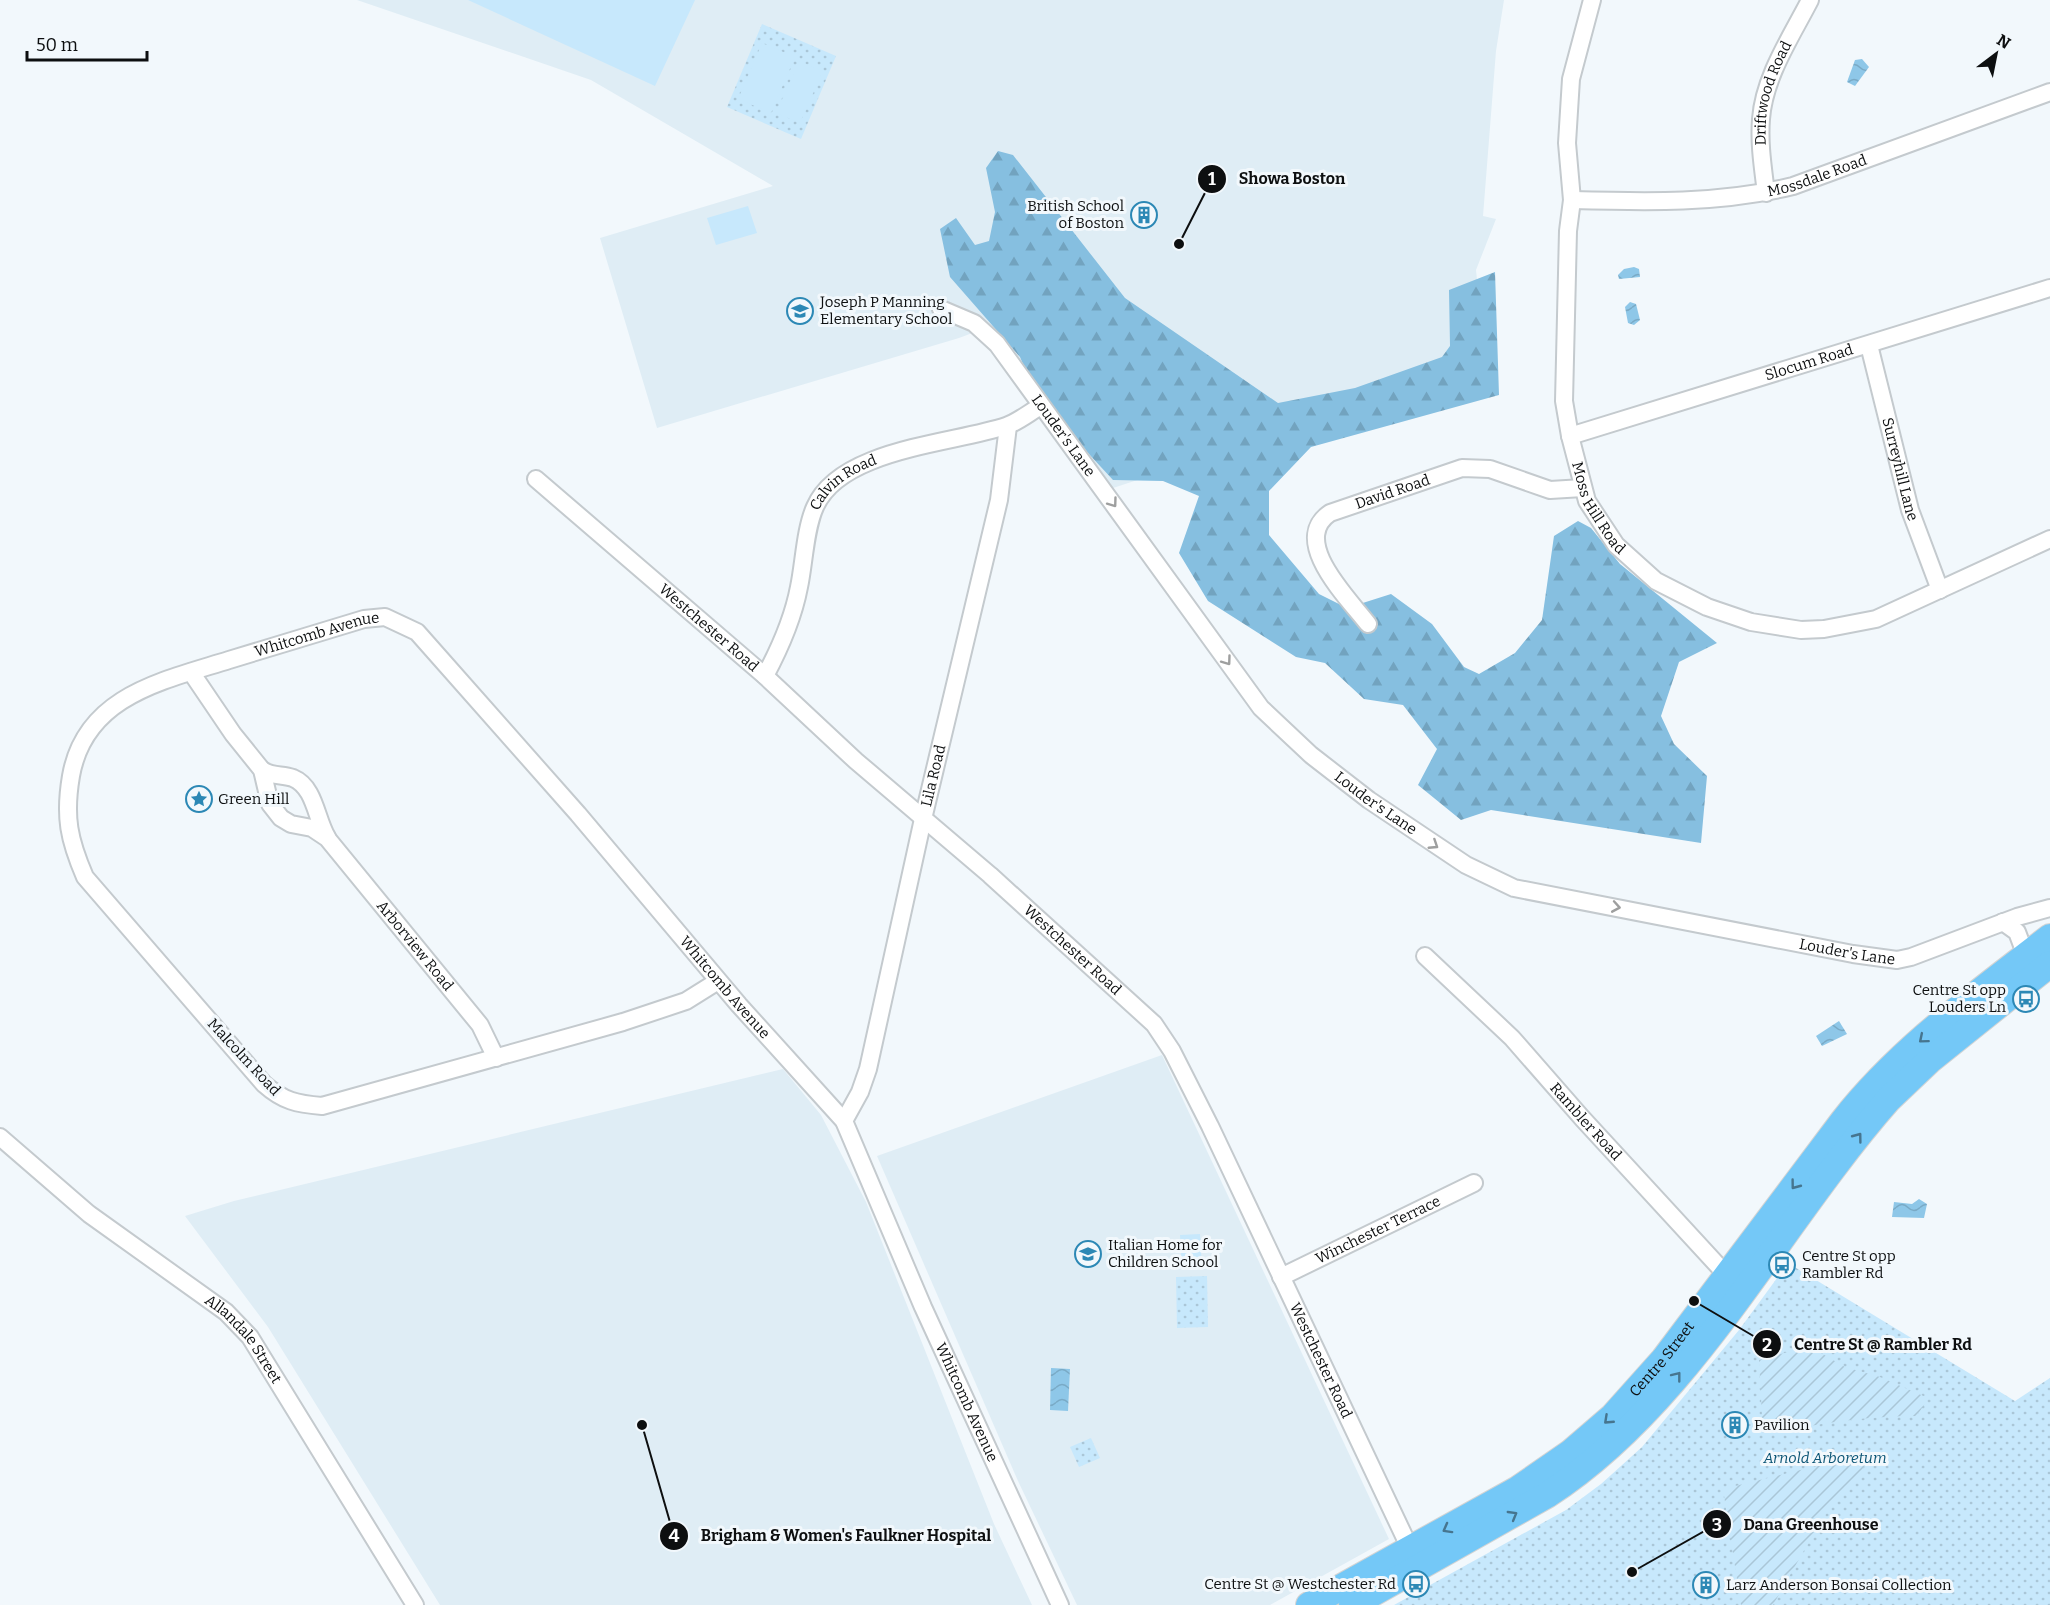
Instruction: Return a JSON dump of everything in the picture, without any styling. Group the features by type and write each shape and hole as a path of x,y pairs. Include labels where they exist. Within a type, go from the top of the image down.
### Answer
{"highway":[{"name":"Centre Street","path":"1734,1284 1843,1121 1874,1084 1915,1046 2050,937"},
{"name":"Centre Street","path":"1353,1605 1415,1558 1530,1481 1599,1429 1734,1284 1889,1099 1930,1060 2050,964"},
{"name":"Centre Street","path":"1309,1605 1415,1558"}],"street":[{"name":"Moss Hill Road","path":"1592,0 1571,79 1567,143 1572,200 1568,231 1564,401 1583,488 1592,511 1626,556 1667,588 1707,606 1751,622 1801,630 1824,629 1876,619 2050,539"},
{"name":"Driftwood Road","path":"1766,193 1761,143 1761,117 1766,93 1810,0"},
{"name":"Mossdale Road","path":"1572,200 1714,201 1766,193 1804,182 2050,92"},
{"name":"Slocum Road","path":"1570,436 2050,288"},
{"name":"Louder's Lane","path":"941,309 974,323 985,331 1009,360 1261,708 1311,755 1369,801 1445,852 1488,876 1528,892 1886,959 1911,957 2003,922 2050,908"},
{"name":"Surreyhill Lane","path":"1869,345 1910,510 1940,590"},
{"name":"Calvin Road","path":"765,676 784,639 799,590 814,508 827,486 858,467 913,448 1008,426 1041,406"},
{"name":"Lila Road","path":"844,1121 860,1092 868,1070 923,819 999,500 1008,426"},
{"name":"David Road","path":"1368,624 1323,566 1317,552 1316,540 1319,526 1330,513 1462,468 1490,470 1550,490 1583,488"},
{"name":"Westchester Road","path":"536,479 765,676 856,761 1075,950 1154,1024 1172,1051 1210,1126 1415,1558"},
{"name":"Whitcomb Avenue","path":"191,672 364,619 385,617 417,632 462,681 718,981 844,1121 923,1307 1060,1605"},
{"name":"Arborview Road","path":"191,672 233,734 262,770 272,776 293,778 303,784 316,809 318,823 327,838 480,1025 496,1058"},
{"name":"Malcolm Road","path":"191,672 134,693 95,721 81,740 73,765 67,821 72,848 85,877 264,1084 279,1097 294,1104 322,1106 496,1058 686,1001 718,981"},
{"name":"Arborview Road","path":"262,770 270,804 280,818 291,824 312,828 327,838"},
{"path":"2003,922 2017,932 2026,956"},
{"name":"Rambler Road","path":"1425,956 1512,1038 1581,1119 1734,1284"},
{"name":"Allandale Street","path":"0,1137 89,1214 226,1312 249,1337 415,1605"},
{"name":"Winchester Terrace","path":"1281,1277 1474,1183"}],"shaded area":[{"path":"357,0 1504,0 1496,51 1483,216 1496,219 1476,270 1486,366 1113,488 991,326 959,338 657,428 600,238 773,186 591,80"},
{"name":"Italian Home for Children School","path":"1162,1055 1389,1539 1270,1605 1077,1605 1018,1481 877,1156"},
{"path":"783,1069 821,1115 866,1202 994,1524 1032,1605 440,1605 268,1327 185,1216 234,1201"}],"green space":[{"path":"468,0 695,0 655,86"},
{"path":"762,24 836,56 801,139 727,107"},
{"path":"762,43 795,57 771,113 738,99"},
{"path":"799,61 823,71 800,123 776,113"},
{"path":"998,151 1013,155 1125,298 1278,403 1355,388 1442,357 1450,346 1449,290 1495,272 1499,395 1311,447 1269,491 1269,535 1319,594 1347,608 1391,594 1432,624 1464,667 1479,674 1515,653 1542,620 1554,536 1578,521 1591,528 1620,564 1717,643 1679,662 1661,716 1674,744 1707,776 1701,843 1491,810 1461,820 1418,785 1437,749 1403,705 1364,699 1325,663 1296,657 1208,601 1179,553 1199,496 1163,481 1113,480 1038,399 1020,357 950,277 940,229 956,218 975,245 989,241 995,212 986,168"},
{"path":"748,206 757,233 716,245 707,218"},
{"path":"1200,1234 1202,1268 1182,1268 1180,1235"},
{"name":"Arnold Arboretum","path":"1788,1263 2015,1401 2050,1378 2050,1605 1394,1605 1566,1510 1601,1484 1642,1447 1739,1330"},
{"path":"1207,1276 1208,1327 1177,1328 1176,1277"},
{"path":"1799,1349 1821,1353 1845,1367 1880,1377 1928,1398 1917,1416 1840,1421 1763,1435 1759,1360"},
{"path":"1091,1438 1100,1458 1079,1467 1070,1447"},
{"path":"1874,1452 1852,1485 1823,1517 1773,1605 1741,1605 1723,1489"}],"water":[{"path":"1862,59 1869,67 1855,86 1847,82 1855,60"},
{"path":"1634,267 1639,269 1640,277 1619,279 1618,275 1624,269"},
{"path":"1630,302 1636,304 1640,320 1634,325 1628,323 1625,307"},
{"path":"1839,1021 1847,1034 1822,1046 1816,1036"},
{"path":"1919,1199 1927,1204 1924,1218 1892,1217 1894,1202 1912,1204"},
{"path":"1051,1368 1070,1369 1068,1411 1050,1410"}],"place":[{"name":"British School of Boston","path":"1144,215"},
{"name":"Showa Boston","path":"1179,244"},
{"name":"Joseph P Manning Elementary School","path":"800,311"},
{"name":"Green Hill","path":"199,799"},
{"name":"Centre St opp Louders Ln","path":"2026,999"},
{"name":"Italian Home for Children School","path":"1088,1254"},
{"name":"Centre St opp Rambler Rd","path":"1782,1265"},
{"name":"Centre St @ Rambler Rd","path":"1694,1301"},
{"name":"Brigham & Women's Faulkner Hospital","path":"642,1425"},
{"name":"Pavilion","path":"1735,1425"},
{"name":"Dana Greenhouse","path":"1632,1572"},
{"name":"Centre St @ Westchester Rd","path":"1416,1584"},
{"name":"Larz Anderson Bonsai Collection","path":"1706,1585"}]}
